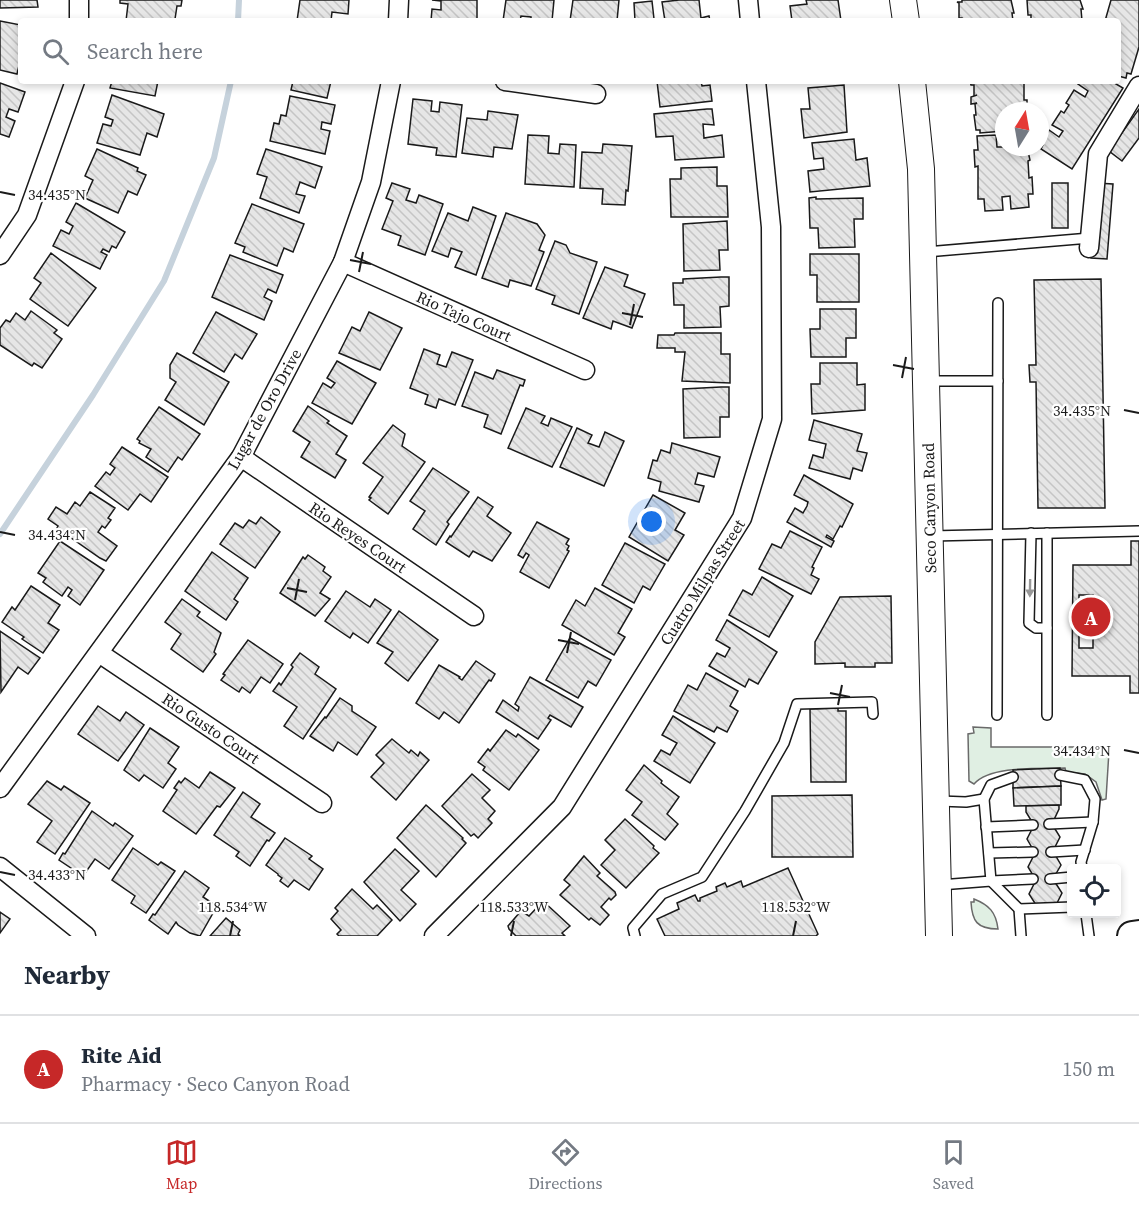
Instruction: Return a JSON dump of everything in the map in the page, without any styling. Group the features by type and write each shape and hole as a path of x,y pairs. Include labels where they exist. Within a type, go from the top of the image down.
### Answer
{"main road":[{"path":"903,0 906,18"},
{"name":"Seco Canyon Road","path":"912,84 921,169 939,936"},
{"path":"1132,936 1139,935"}],"street":[{"path":"79,0 79,18"},
{"path":"398,18 399,0"},
{"path":"748,0 750,18"},
{"path":"0,255 27,215 74,84"},
{"name":"Lugar de Oro Drive","path":"0,788 242,457 343,262 371,182 390,84"},
{"path":"526,84 596,94"},
{"name":"Cuatro Milpas Street","path":"435,936 562,807 742,518 772,419 771,227 756,84"},
{"path":"1090,243 1098,154 1139,86"},
{"name":"Rio Tajo Court","path":"343,262 585,370"},
{"name":"Rio Reyes Court","path":"242,457 474,616"},
{"name":"Rio Gusto Court","path":"99,653 322,803"},
{"path":"0,867 86,936"}],"lane":[{"path":"923,253 1090,243"},
{"path":"997,715 998,303"},
{"path":"926,381 998,381"},
{"path":"930,536 1139,531"},
{"path":"1031,533 1029,623 1036,628 1047,628"},
{"path":"1047,533 1047,715"},
{"path":"634,936 633,928 662,894 702,877 745,811 784,743 797,704 872,702 873,714"},
{"path":"1060,775 1085,780 1095,799 1093,822 1081,864"},
{"path":"1013,777 992,785 984,799 991,881 1019,909 1021,936"},
{"path":"935,801 966,802 984,799"},
{"path":"1049,824 1093,822"},
{"path":"987,827 1033,825"},
{"path":"1051,852 1084,850"},
{"path":"989,853 1032,852"},
{"path":"1050,879 1067,877"},
{"path":"938,885 1033,879"},
{"path":"1019,909 1067,907"},
{"path":"1087,918 1089,936"}],"green space":[{"path":"973,727 991,728 991,747 1076,747 1109,751 1106,799 1102,800 1096,782 1085,774 1066,772 1065,768 1004,771 982,778 974,784 969,781 968,734 974,733"},
{"path":"974,899 991,910 996,918 998,929 991,929 977,923 971,902 974,902"}],"building":[{"path":"0,0 37,0 38,7 0,8"},
{"path":"120,0 182,0 181,6 177,6 175,18 126,18 128,4 120,3"},
{"path":"300,0 349,0 348,14 332,12 331,18 297,18"},
{"path":"432,0 477,0 477,18 431,18 432,9 441,10 441,1"},
{"path":"506,0 554,0 552,18 521,16 521,18 503,18"},
{"path":"573,0 619,0 617,18 570,18"},
{"path":"699,0 701,18 665,18 662,2"},
{"path":"806,0 838,0 841,18 792,18 790,6 807,4"},
{"path":"962,0 1011,0 1014,13 1012,13 1013,18 959,18 959,3 957,2 962,2"},
{"path":"1027,0 1080,0 1083,9 1081,9 1082,18 1031,18 1031,15 1028,15"},
{"path":"1111,0 1139,0 1139,47 1131,74 1127,73 1126,78 1121,77 1121,18 1106,18"},
{"path":"652,1 654,18 635,18 634,3"},
{"path":"0,21 18,24 18,70 17,74 0,70"},
{"path":"0,83 25,92 18,112 9,109 6,117 15,121 9,137 0,134"},
{"path":"111,84 157,84 155,96 110,88"},
{"path":"292,84 330,84 327,98 291,90"},
{"path":"657,84 710,85 712,101 660,107"},
{"path":"971,84 1024,84 1024,100 1027,102 995,102 995,132 980,133 980,130 976,130 974,115 976,115 975,104 977,103 971,104 971,97 974,96 974,85"},
{"path":"1078,84 1116,84 1123,88 1072,169 1049,154 1049,130 1059,137 1063,131 1052,125 1061,111 1064,113 1069,105 1066,103 1074,90 1085,97 1088,91"},
{"path":"844,85 847,132 804,138 801,109 810,109 808,88"},
{"path":"112,95 164,114 157,137 147,133 140,155 97,143 103,124 111,126 113,120 105,117"},
{"path":"290,96 335,105 331,124 322,122 321,129 330,131 325,154 270,141 274,123 279,124 281,115 286,116"},
{"path":"413,99 432,101 431,111 439,112 440,102 462,105 456,157 436,155 437,148 408,144"},
{"path":"712,109 714,125 703,124 704,138 722,135 724,157 675,160 673,136 656,137 654,114"},
{"path":"1139,109 1139,138 1122,161 1109,151"},
{"path":"488,111 518,115 512,149 494,147 493,157 462,153 467,118 487,120"},
{"path":"528,135 549,136 548,153 559,154 560,144 576,145 574,187 525,184"},
{"path":"995,135 995,156 1029,156 1029,178 1032,177 1033,194 1028,194 1029,207 1011,209 1010,196 1002,197 1003,210 985,211 984,199 978,199 978,166 975,167 974,150 978,150 977,136"},
{"path":"854,139 856,160 867,158 870,186 810,192 808,171 824,169 823,158 814,159 812,143"},
{"path":"603,144 632,146 625,205 602,204 603,189 580,188 582,152 602,153"},
{"path":"97,149 138,168 137,171 146,175 137,195 128,191 118,213 85,198 93,180 85,176"},
{"path":"266,149 322,167 315,188 300,182 296,194 305,196 299,213 260,198 267,177 257,174"},
{"path":"717,167 717,186 727,186 728,217 671,217 670,179 681,179 681,168"},
{"path":"392,183 410,189 406,200 416,203 419,195 443,204 425,255 398,245 401,236 382,229 393,201 386,198"},
{"path":"1052,183 1068,183 1068,228 1052,228"},
{"path":"1096,183 1113,184 1107,259 1091,258"},
{"path":"816,197 816,199 863,198 863,219 854,219 855,247 819,248 818,228 810,228 809,198"},
{"path":"76,203 125,232 116,248 112,246 109,252 103,249 101,252 107,255 100,269 53,246 61,230 69,234 73,226 66,222"},
{"path":"252,204 304,224 293,252 284,248 277,266 243,252 245,247 235,243"},
{"path":"473,207 496,216 476,275 455,267 462,252 451,248 448,257 432,251 448,213 468,221"},
{"path":"506,213 537,224 545,235 539,250 544,252 531,286 510,280 508,287 482,278"},
{"path":"727,221 728,250 719,250 720,270 684,271 683,224"},
{"path":"555,241 566,245 570,253 597,262 579,314 552,304 555,296 536,289"},
{"path":"51,253 96,288 68,326 30,299 41,283 34,278"},
{"path":"810,254 859,254 859,302 817,302 817,275 810,275"},
{"path":"230,255 283,275 276,293 268,289 264,297 272,301 264,320 212,297"},
{"path":"605,267 628,275 624,286 645,294 632,328 613,321 611,329 583,318"},
{"path":"729,277 729,306 720,307 721,327 684,328 684,305 674,305 673,283 683,283 683,279"},
{"path":"1101,279 1105,508 1038,508 1036,382 1030,382 1029,365 1036,365 1034,280"},
{"path":"820,309 856,309 856,338 846,338 846,357 811,357 810,329 820,329"},
{"path":"31,311 57,330 54,333 62,339 42,368 34,363 32,366 0,345 0,328 6,320 10,322 16,313 25,320"},
{"path":"216,312 257,334 242,359 235,354 224,372 193,353"},
{"path":"369,312 402,328 380,370 339,353 352,327 360,331"},
{"path":"675,333 721,333 721,354 730,354 730,383 682,381 685,352 675,352 675,348 657,348 658,335 674,335"},
{"path":"424,349 440,355 437,364 446,367 452,352 473,360 455,405 439,399 436,408 425,404 428,395 410,388"},
{"path":"177,353 229,382 204,425 165,400 176,382 170,378 170,365"},
{"path":"337,361 376,383 352,424 312,403 323,383 331,388 335,383 327,378"},
{"path":"820,363 857,363 857,385 865,384 865,410 812,414 811,384 820,384"},
{"path":"497,370 525,380 523,386 520,385 501,434 484,427 488,415 462,406 475,372 493,379"},
{"path":"729,387 729,417 720,417 720,437 684,438 683,389"},
{"path":"308,406 329,421 327,423 347,436 336,454 346,460 335,478 301,457 310,442 293,431"},
{"path":"159,407 200,434 182,460 178,457 168,472 146,457 151,449 139,443 137,439"},
{"path":"526,408 545,416 541,423 548,426 551,418 572,427 552,467 508,448"},
{"path":"814,420 862,434 857,451 867,453 862,471 853,468 850,479 809,468 813,455 823,458 826,444 809,440"},
{"path":"393,425 405,434 402,446 425,462 388,514 369,500 383,477 363,463"},
{"path":"577,428 592,435 588,443 599,447 605,432 624,441 604,486 560,467"},
{"path":"672,443 720,457 714,477 698,473 695,484 704,486 699,502 659,491 661,482 648,478 653,460 657,461 661,450 670,453"},
{"path":"122,447 168,477 151,502 140,494 128,510 95,486 106,472 110,475 115,468 110,464"},
{"path":"433,468 469,492 447,522 449,524 436,545 413,529 425,511 410,501"},
{"path":"804,475 853,504 842,527 840,526 833,539 827,535 826,537 834,541 831,547 787,522 795,508 803,513 807,506 808,502 794,495"},
{"path":"90,492 115,508 108,518 111,520 105,528 102,526 98,532 117,546 106,561 57,528 58,526 48,519 56,507 67,514 75,502 80,506"},
{"path":"653,495 685,513 675,530 684,535 668,561 629,537"},
{"path":"478,497 493,507 487,516 511,533 492,561 473,551 469,557 446,542"},
{"path":"261,517 280,532 255,568 220,544 235,523 243,528 249,520 256,524"},
{"path":"537,522 569,539 566,544 569,546 567,550 569,551 549,588 520,572 529,555 526,553 523,558 518,555"},
{"path":"790,531 822,547 812,567 814,568 811,575 819,579 811,594 759,569 772,544 781,548"},
{"path":"60,541 104,570 80,605 68,596 72,590 68,587 62,596 43,582 46,578 38,573"},
{"path":"1131,541 1139,541 1139,693 1130,693 1130,676 1072,676 1073,565 1131,565","holes":["1079,595 1093,595 1093,617 1079,617","1093,626 1093,648 1079,648 1079,627"]},
{"path":"625,543 665,564 650,590 643,586 634,603 602,585"},
{"path":"212,552 248,578 234,599 238,602 226,620 185,591"},
{"path":"308,555 325,567 323,571 331,577 320,593 330,599 315,616 280,593 303,557 305,559"},
{"path":"762,577 793,596 769,637 729,615 743,590 752,595"},
{"path":"31,586 60,605 48,623 59,630 43,653 2,622 12,607 15,610"},
{"path":"595,588 632,609 618,633 625,637 614,655 562,625 576,600 585,606"},
{"path":"346,591 370,607 375,599 391,610 368,643 353,633 350,638 325,621"},
{"path":"891,596 892,663 875,663 875,667 845,667 845,663 815,664 815,642 840,597"},
{"path":"182,599 200,612 197,616 221,633 214,652 216,654 203,672 171,649 181,634 165,622"},
{"path":"399,611 438,640 408,681 385,663 393,652 377,643"},
{"path":"727,620 777,652 758,684 749,679 745,687 709,666 717,653 725,657 730,648 716,640"},
{"path":"0,631 40,658 28,674 18,667 1,692"},
{"path":"570,638 611,660 596,686 588,681 578,698 546,680"},
{"path":"248,640 283,664 270,683 261,677 250,693 242,687 239,692 221,680"},
{"path":"300,653 319,667 315,674 336,689 303,739 284,726 297,707 273,691 279,683 281,685"},
{"path":"476,661 495,674 459,723 444,712 439,719 416,703 439,665 462,680"},
{"path":"706,673 738,691 730,706 738,711 727,732 717,727 714,732 674,711 688,685 697,690"},
{"path":"530,677 583,707 571,727 550,715 548,718 551,720 538,739 496,712 503,700 518,711 519,707 515,704"},
{"path":"340,698 352,706 352,711 376,727 357,755 338,742 333,751 310,736"},
{"path":"98,706 120,721 126,712 144,725 118,761 78,734"},
{"path":"838,708 838,711 846,711 846,782 811,782 810,709"},
{"path":"673,716 715,743 690,783 654,761 661,750 670,755 677,743 662,735"},
{"path":"150,728 179,747 168,763 176,769 163,788 144,775 139,781 124,770"},
{"path":"506,730 516,737 518,734 539,750 509,790 483,770 485,767 478,762"},
{"path":"392,739 409,753 411,750 418,756 420,752 429,760 396,800 371,777 384,763 376,755"},
{"path":"644,765 662,781 661,783 679,797 667,814 678,824 665,840 632,815 642,802 626,790"},
{"path":"1060,768 1061,786 1013,788 1013,770"},
{"path":"210,772 235,788 220,807 217,806 196,834 163,811 177,790 174,788 179,781 181,783 185,778 199,788"},
{"path":"472,774 490,790 482,798 495,811 488,819 492,823 478,838 474,834 471,836 442,806"},
{"path":"47,781 61,790 64,786 90,803 55,854 37,842 52,821 28,804"},
{"path":"1061,786 1061,805 1014,806 1013,788"},
{"path":"243,792 260,804 251,817 275,833 269,841 267,840 250,866 236,856 239,852 214,835"},
{"path":"852,795 853,857 772,857 772,796"},
{"path":"426,805 466,843 436,877 397,838"},
{"path":"1059,805 1052,824 1060,837 1053,851 1061,865 1053,879 1062,893 1055,907 1038,908 1029,894 1036,880 1028,867 1035,853 1027,839 1034,825 1026,812 1026,806"},
{"path":"92,811 113,826 115,823 133,836 109,869 95,859 83,876 59,860"},
{"path":"625,819 659,853 626,888 601,865 615,850 605,840"},
{"path":"285,838 312,856 309,859 323,869 309,890 294,880 288,887 280,881 282,878 278,874 266,865"},
{"path":"133,848 158,865 161,862 175,871 146,913 131,903 135,896 112,880"},
{"path":"395,849 419,871 401,890 416,904 400,921 364,882"},
{"path":"584,856 600,873 597,876 616,895 611,900 609,898 601,907 609,915 600,925 591,918 589,920 560,895 570,885 564,880"},
{"path":"788,868 818,934 816,936 665,936 657,919 679,909 677,903 695,895 700,901 700,898 717,891 716,887 725,883 727,887 741,881 743,887"},
{"path":"185,871 209,888 203,897 217,906 200,936 190,933 176,922 168,934 149,920 153,914 155,915"},
{"path":"352,889 373,909 377,905 392,920 377,936 339,936 337,934 341,930 331,919 338,911 335,908"},
{"path":"543,901 570,926 562,933 565,936 516,936 508,926 521,911 529,916"},
{"path":"0,912 10,919 0,933"},
{"path":"226,918 240,930 238,934 240,936 210,936"}],"waterway":[{"path":"238,18 239,0"},
{"path":"0,534 93,395 164,281 214,158 230,84"}],"place":[{"name":"Rite Aid","path":"1091,617"}]}
